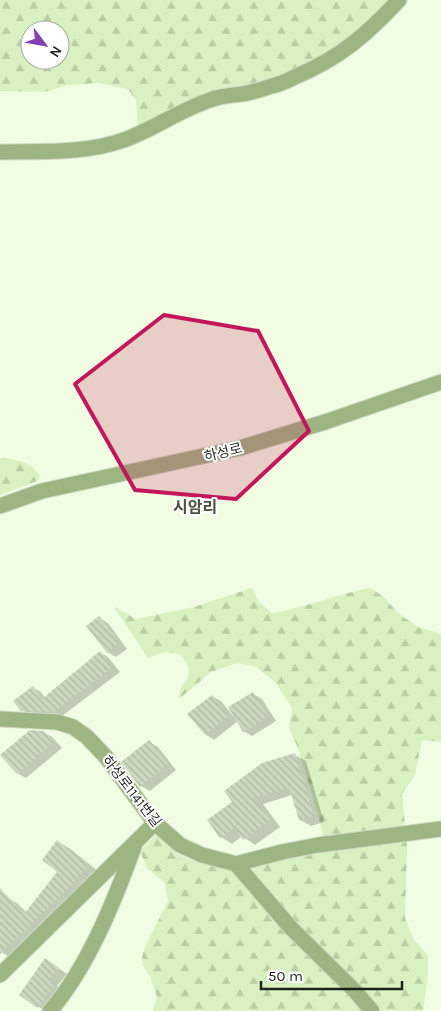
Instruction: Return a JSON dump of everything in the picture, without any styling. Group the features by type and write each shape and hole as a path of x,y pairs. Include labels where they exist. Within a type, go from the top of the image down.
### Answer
{"street":[{"path":"0,152 65,151 98,147 132,136 157,125 189,107 216,97 246,93 275,86 317,68 348,49 369,31 399,0"},
{"name":"하성로","path":"0,506 42,491 240,448 325,422 441,382"},
{"name":"하성로1141번길","path":"0,719 58,722 88,737 106,757 155,823 180,845 202,855 236,864 318,845 441,829"},
{"path":"0,975 155,823"},
{"path":"50,1011 79,970 112,903 135,844"},
{"path":"236,864 291,928 355,991 372,1011"}],"highlighted area":[{"path":"164,315 258,331 309,431 236,499 135,490 75,384"}],"green space":[{"path":"0,0 389,0 337,52 265,86 205,93 176,105 152,121 138,127 136,100 128,89 99,83 68,85 45,92 0,91"},
{"path":"0,458 12,459 28,464 40,476 37,481 0,495"},
{"path":"252,588 259,602 272,613 370,588 384,597 398,613 418,627 441,634 441,742 422,740 415,775 402,794 407,846 405,918 414,940 428,955 428,975 423,1011 153,1011 157,997 150,976 143,966 142,957 168,901 165,883 147,868 140,851 157,834 174,852 190,860 231,870 326,852 320,822 298,748 289,728 292,708 276,683 255,666 237,663 211,672 179,699 182,686 189,674 186,662 180,654 165,652 148,658 114,607 136,619 194,607"}],"building":[{"path":"99,616 119,643 107,653 86,626"},
{"path":"100,651 113,667 54,712 21,711 13,701 33,686 42,699"},
{"path":"253,692 268,716 243,732 228,707"},
{"path":"212,695 229,716 205,735 187,714"},
{"path":"30,730 43,731 54,742 17,774 0,755"},
{"path":"149,740 168,764 140,787 121,762"},
{"path":"295,753 314,816 299,820 289,787 253,798 270,820 243,840 234,828 220,838 207,820 232,802 224,791 262,763"},
{"path":"57,840 88,864 69,888 0,954 0,888 24,914 57,872 42,860"},
{"path":"45,958 59,968 49,980 55,984 37,1008 19,995"}],"district":[{"name":"시암리","path":"195,507"}]}
